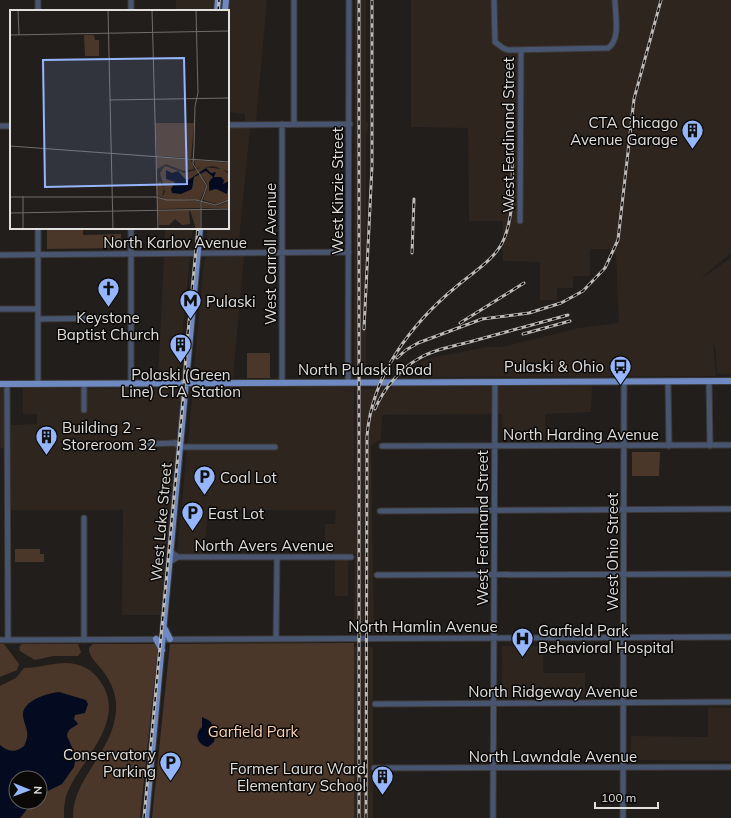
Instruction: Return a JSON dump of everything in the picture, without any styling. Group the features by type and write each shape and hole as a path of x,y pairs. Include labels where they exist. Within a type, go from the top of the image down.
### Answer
{"main road":[{"path":"217,10 218,0"},
{"path":"221,10 222,0"},
{"path":"225,10 226,0"},
{"name":"West Lake Street","path":"196,229 198,254"},
{"name":"West Lake Street","path":"146,818 162,650 167,639 165,629 172,553 179,444 185,409 200,229"},
{"name":"West Lake Street","path":"198,254 204,229"},
{"name":"North Pulaski Road","path":"0,384 731,381"},
{"path":"156,639 162,650"},
{"path":"160,672 164,667 167,639"}],"street":[{"path":"294,0 294,124"},
{"name":"West Kinzie Street","path":"348,382 350,124 349,0"},
{"name":"West Ferdinand Street","path":"494,0 494,36 499,45 508,50 521,50 520,221"},
{"path":"521,50 604,49 612,46 616,36 615,0"},
{"path":"229,124 350,124"},
{"name":"West Carroll Avenue","path":"282,124 282,383"},
{"path":"38,229 38,384"},
{"path":"131,229 131,383"},
{"name":"North Karlov Avenue","path":"0,255 349,252"},
{"path":"0,309 38,309"},
{"path":"38,319 115,318"},
{"name":"West Ohio Street","path":"623,818 624,381"},
{"path":"668,381 669,446"},
{"path":"709,381 710,446"},
{"name":"West Ferdinand Street","path":"493,818 495,382"},
{"path":"7,384 8,640"},
{"path":"84,384 84,410"},
{"path":"146,444 179,444 188,447 275,447"},
{"name":"North Harding Avenue","path":"382,446 731,446"},
{"path":"380,511 731,509"},
{"path":"84,518 84,640"},
{"name":"North Avers Avenue","path":"172,553 178,558"},
{"path":"276,639 277,557"},
{"name":"North Avers Avenue","path":"171,561 178,558 351,557"},
{"path":"377,575 731,574"},
{"name":"North Hamlin Avenue","path":"0,640 731,637"},
{"name":"North Ridgeway Avenue","path":"375,704 731,702"},
{"name":"North Lawndale Avenue","path":"374,768 731,767"}],"shaded area":[{"path":"176,0 214,0 213,10 176,10"},
{"path":"229,0 267,0 256,121 245,121 245,114 229,112"},
{"path":"355,0 366,0 366,122 368,122 368,129 366,130 368,132 366,135 366,375 358,376 354,374"},
{"path":"411,0 731,0 731,253 699,280 731,258 731,374 717,374 716,351 713,342 716,376 421,377 421,362 435,357 487,347 502,347 579,328 619,323 616,256 612,249 590,249 590,276 573,276 573,288 557,288 557,300 540,300 540,262 503,261 503,245 500,243 503,236 503,221 469,221 468,128 411,127"},
{"path":"229,127 250,127 238,251 208,251 206,248 207,229 229,229"},
{"path":"165,229 193,229 190,250 164,251"},
{"path":"187,256 190,258 181,348 180,377 158,378 164,257"},
{"path":"244,256 233,378 193,378 204,259 208,257"},
{"path":"0,386 5,386 4,448 0,448"},
{"path":"354,386 355,541 356,389 392,389 393,386 592,386 591,412 545,414 545,441 503,441 502,414 382,415 381,439 371,446 374,632 354,632 355,553 348,554 348,596 335,596 335,554 325,554 325,524 335,524 336,510 208,510 204,554 177,553 193,388"},
{"path":"23,388 181,389 160,615 122,615 123,510 11,510 11,425 37,424 37,414 23,414"},
{"name":"Garfield Park Behavioral Hospital","path":"502,646 544,646 543,673 585,673 585,697 502,697"},
{"path":"354,647 373,647 373,818 354,818"},
{"path":"708,707 731,708 731,761 630,760 631,736 708,737"}],"green space":[{"path":"47,229 83,229 83,235 121,234 121,248 47,249"},
{"path":"247,353 270,353 270,378 247,378"},
{"path":"632,452 660,452 659,476 632,476"},
{"path":"15,549 40,549 40,554 44,554 44,562 15,562"},
{"name":"Garfield Park","path":"354,643 354,818 152,818 170,644"},
{"path":"0,644 4,644 19,664 17,670 0,677"},
{"path":"22,644 78,644 81,652 78,656 53,656 35,660 20,651 19,647"},
{"path":"93,644 154,644 158,646 140,818 73,818 74,804 79,790 108,740 116,711 116,700 111,685 101,668 90,655 89,648"},
{"path":"67,663 81,666 90,670 100,681 107,696 109,710 106,725 100,739 68,791 65,801 64,818 0,818 0,686 16,678 24,668"}],"water":[{"path":"59,692 86,700 88,704 85,713 75,715 74,719 78,724 70,730 67,736 76,756 74,767 62,784 48,791 48,770 8,770 8,810 26,810 20,818 0,818 0,745 12,751 18,750 24,746 27,737 23,716 26,706 36,699 48,694"},
{"path":"202,717 210,721 216,730 214,742 208,747 199,742 197,736 202,727"}],"railway":[{"path":"218,10 219,0"},
{"path":"359,0 359,818"},
{"path":"364,329 372,166 372,0"},
{"path":"397,358 406,350 418,343 482,319 529,313 561,303 583,291 605,268 618,240 634,99 661,0"},
{"path":"366,818 367,436 370,414 377,392 386,372 397,352 410,334 440,301 490,259 504,239 510,218 512,152"},
{"path":"412,253 414,199"},
{"path":"144,818 198,229"},
{"path":"460,323 524,283"},
{"path":"375,409 387,387 399,374 411,363 424,356 445,348 568,315"},
{"path":"523,334 570,321"}],"place":[{"name":"CTA Chicago Avenue Garage","path":"693,150"},
{"name":"Keystone Baptist Church","path":"108,308"},
{"name":"Pulaski","path":"191,320"},
{"name":"Polaski (Green Line) CTA Station","path":"181,364"},
{"name":"Pulaski & Ohio","path":"620,386"},
{"name":"Building 2 - Storeroom 32","path":"46,456"},
{"name":"Coal Lot","path":"204,496"},
{"name":"East Lot","path":"193,532"},
{"name":"Garfield Park Behavioral Hospital","path":"523,658"},
{"name":"Conservatory Parking","path":"171,782"},
{"name":"Former Laura Ward Elementary School","path":"382,796"}]}
